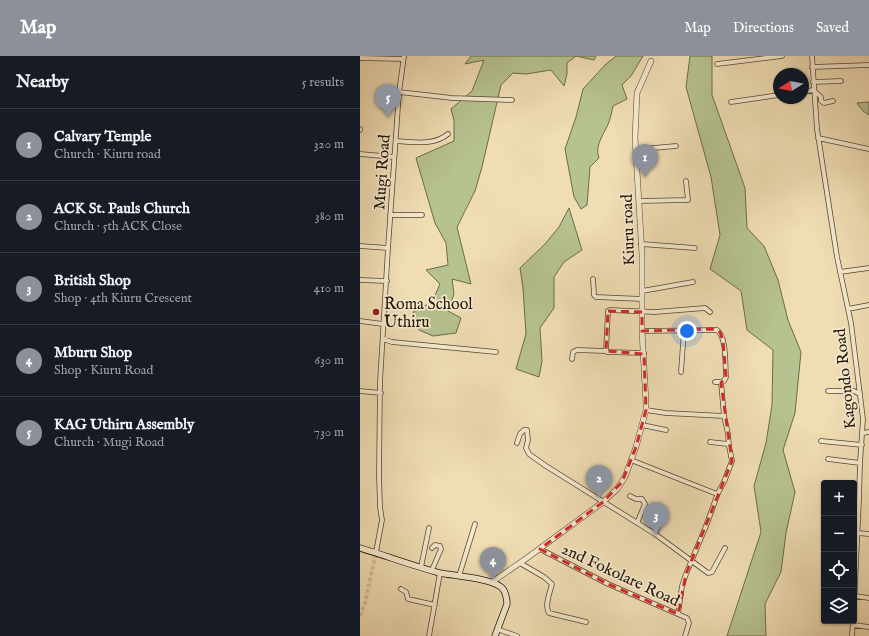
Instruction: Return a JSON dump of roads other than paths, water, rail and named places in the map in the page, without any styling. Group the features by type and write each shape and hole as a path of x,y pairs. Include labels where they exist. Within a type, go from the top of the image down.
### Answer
{"main road":[{"path":"360,548 432,570 492,582 502,588 507,598 506,609 495,636"}],"street":[{"path":"717,64 782,56"},
{"name":"Kagondo Road","path":"812,56 813,90 818,138 840,272 848,310 863,419 855,588"},
{"path":"360,58 404,57"},
{"name":"Mugi Road","path":"376,552 382,520 379,475 380,382 394,157 399,92 404,57"},
{"name":"Kiuru road","path":"644,353 642,331 641,244 635,138 637,93 651,61"},
{"path":"812,67 869,65"},
{"path":"813,82 841,81"},
{"path":"809,91 813,90 821,97 821,101 824,103 833,101"},
{"path":"399,92 452,98 512,100"},
{"path":"731,102 773,96"},
{"path":"396,141 425,143 436,142 448,134"},
{"path":"818,138 869,149"},
{"path":"636,152 642,149 676,146"},
{"path":"360,154 394,157"},
{"path":"639,201 688,200 686,181"},
{"path":"390,215 422,215"},
{"path":"641,244 695,248"},
{"path":"360,246 388,248"},
{"path":"840,272 869,268"},
{"path":"360,280 387,281"},
{"path":"593,280 594,295 596,297 642,299"},
{"path":"642,291 693,282"},
{"path":"848,310 869,305"},
{"path":"606,350 608,311 610,310 642,312 704,308 710,312"},
{"path":"360,321 384,324"},
{"path":"642,331 712,329 720,332 723,341 726,377 724,381 715,382"},
{"path":"681,372 684,330"},
{"path":"383,339 392,342 496,352"},
{"path":"492,582 540,549 603,502 622,482 636,447 646,410 644,353 607,352 606,350 577,350 573,352 572,359"},
{"path":"678,614 682,586 717,494 724,482 732,461 728,444 728,434 723,416 721,382"},
{"path":"360,391 381,393"},
{"path":"828,391 854,391 860,394"},
{"path":"646,410 666,413 723,416"},
{"path":"642,425 666,430"},
{"path":"517,443 520,434 524,430 527,430 528,440 526,448 529,454 655,534 708,573 712,572 725,548"},
{"path":"863,433 869,432"},
{"path":"821,441 862,445"},
{"path":"710,442 728,444"},
{"path":"828,459 860,463"},
{"path":"631,460 717,494"},
{"path":"630,496 636,499 642,499 644,502 637,523"},
{"path":"655,534 662,518"},
{"path":"459,576 475,524"},
{"path":"421,567 429,528"},
{"path":"858,533 869,534"},
{"path":"432,548 435,544 441,548 432,570"},
{"name":"2nd Fokolare Road","path":"540,549 608,584 688,618 689,622 684,636"},
{"path":"520,563 544,577 552,584 547,605 547,610 550,613 586,622"},
{"path":"429,636 440,572"},
{"path":"401,589 406,592 408,599 435,605"},
{"path":"857,596 869,598"},
{"path":"852,636 853,624"},
{"path":"857,624 869,627"},
{"path":"497,629 517,636"}],"tunnel":[{"path":"360,616 365,603 376,552"}],"place":[{"name":"KAG Uthiru Assembly","path":"388,117"},
{"name":"Calvary Temple","path":"645,177"},
{"name":"Roma School Uthiru","path":"376,312"},
{"name":"ACK St. Pauls Church","path":"599,498"},
{"name":"British Shop","path":"656,535"},
{"name":"Mburu Shop","path":"493,580"}]}
